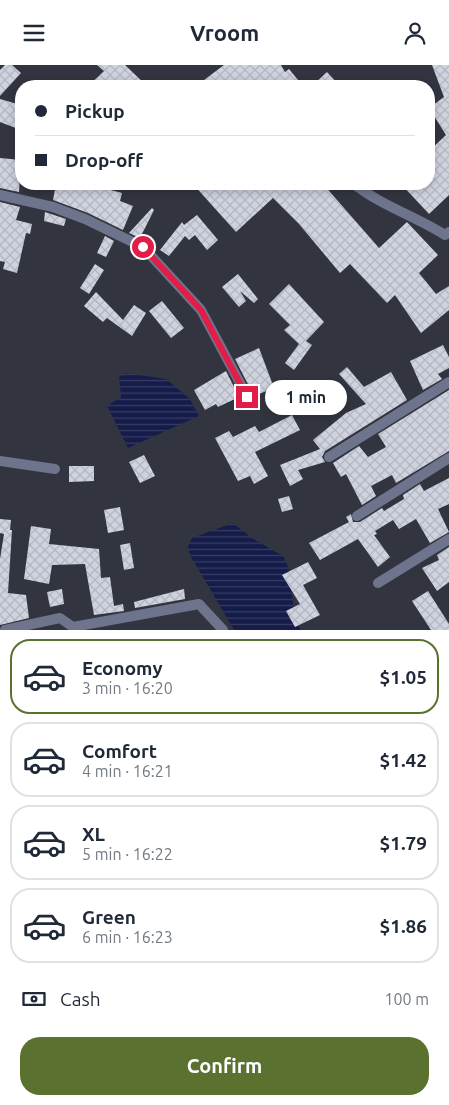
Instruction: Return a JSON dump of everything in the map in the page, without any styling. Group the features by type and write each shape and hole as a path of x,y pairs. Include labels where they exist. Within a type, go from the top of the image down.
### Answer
{"street":[{"path":"363,190 390,207 423,221 445,235 449,232"},
{"path":"0,195 53,207 85,219 143,247 201,310 247,397"},
{"path":"329,457 449,382"},
{"path":"357,517 449,458"},
{"path":"0,461 55,469"},
{"path":"378,583 449,539"},
{"path":"5,630 60,618 73,627 199,604 223,630"}],"shaded area":[{"path":"126,373 166,379 190,399 199,416 128,448 107,406 121,397 119,377"},
{"path":"233,523 252,538 283,556 290,574 294,612 301,630 234,630 190,555 188,546 192,538"}],"building":[{"path":"5,65 12,65 21,73 0,96 0,70"},
{"path":"97,65 125,65 141,80 94,80 104,71"},
{"path":"224,65 281,65 285,72 289,69 298,80 204,80"},
{"path":"432,65 449,65 449,195 429,214 407,190 435,190 435,145 446,135 435,118 435,104 444,97"},
{"path":"327,72 334,80 318,80"},
{"path":"0,99 15,103 15,128 0,122"},
{"path":"0,158 15,159 15,190 19,190 19,192 0,188"},
{"path":"55,190 111,190 122,193 120,201 133,206 123,230 88,213 53,200"},
{"path":"198,190 328,190 379,248 407,222 438,255 419,273 436,294 449,286 449,310 421,333 395,295 387,303 350,264 340,273 299,224 273,198 236,232"},
{"path":"0,202 20,207 16,220 32,224 30,234 26,233 17,273 3,269 5,262 0,261"},
{"path":"152,208 154,210 140,238 129,233"},
{"path":"45,212 66,219 64,226 44,221"},
{"path":"197,215 218,240 207,250 195,235 189,240 185,236 169,256 160,250 182,222 184,225"},
{"path":"105,236 114,241 106,257 97,253"},
{"path":"95,264 104,270 89,294 80,288"},
{"path":"238,274 258,299 254,303 240,291 246,301 239,307 222,287"},
{"path":"289,284 324,322 306,341 312,345 294,370 285,363 299,344 284,330 290,325 269,304"},
{"path":"96,292 123,320 134,305 146,313 132,336 107,318 103,322 84,306"},
{"path":"162,301 184,328 171,338 149,311"},
{"path":"443,345 449,357 449,368 438,374 442,379 423,390 410,361"},
{"path":"259,348 274,388 254,396 235,359"},
{"path":"347,367 364,387 391,372 407,400 325,451 322,457 325,462 298,470 303,479 290,486 280,465 320,449 313,440 346,413 366,404 339,374"},
{"path":"226,371 239,397 218,407 216,404 205,410 194,390"},
{"path":"449,390 449,451 396,483 392,475 371,486 376,496 362,505 346,474 341,477 333,463 359,446 368,457 386,447 378,434"},
{"path":"292,415 300,430 255,452 268,476 254,484 250,476 238,481 215,438 229,431 233,437 255,426 259,432"},
{"path":"144,455 155,476 140,483 129,462"},
{"path":"69,466 94,466 94,481 69,482"},
{"path":"449,478 449,504 438,509 449,532 430,543 416,519 399,529 393,520 375,531 377,534 374,535 390,557 378,567 358,539 320,560 309,543 349,522 346,517 351,514 353,522 360,522 382,508 384,511 404,499 403,495 420,484 424,491"},
{"path":"289,496 293,509 282,512 278,499"},
{"path":"120,507 124,530 108,533 104,510"},
{"path":"0,519 11,520 8,593 26,595 29,618 0,625 0,559 4,534 0,533"},
{"path":"31,526 51,529 49,544 99,549 101,578 110,577 114,606 123,604 124,611 94,615 85,564 52,565 49,584 24,579"},
{"path":"130,543 134,568 124,570 120,545"},
{"path":"449,547 449,582 437,591 422,568 439,560 437,555"},
{"path":"308,562 317,578 303,585 320,615 295,627 286,611 300,604 282,575"},
{"path":"62,589 64,604 50,607 47,592"},
{"path":"184,589 185,599 135,608 134,602"},
{"path":"428,591 449,624 449,630 431,630 412,601"}],"route":[{"path":"143,247 201,310 247,397"}]}
